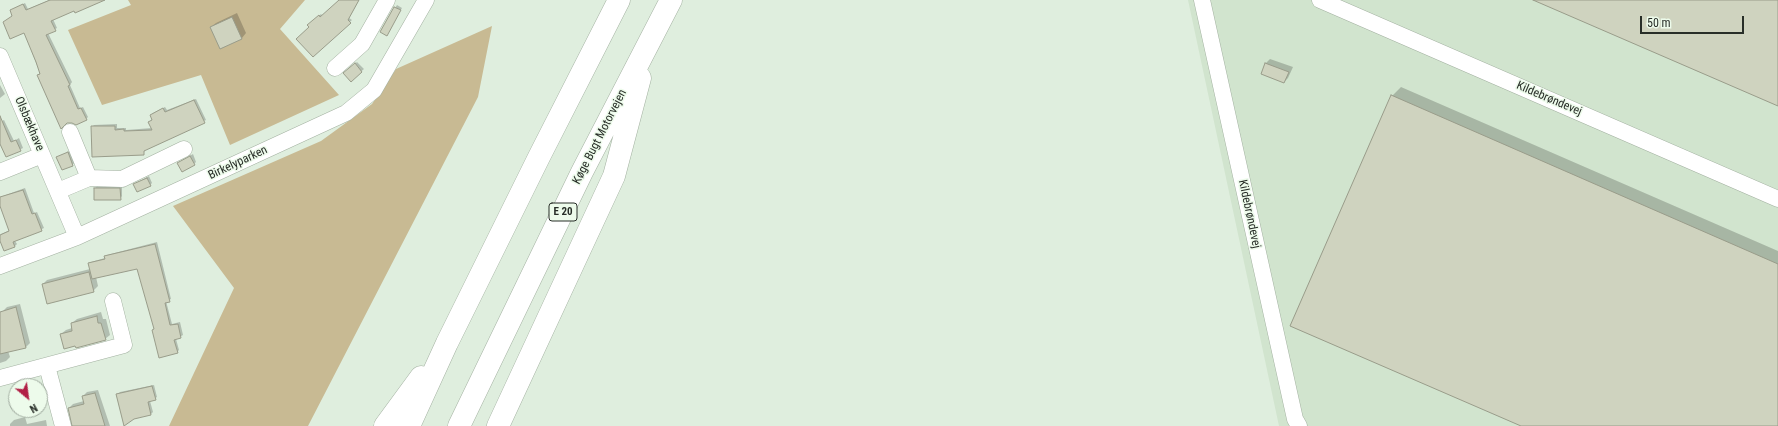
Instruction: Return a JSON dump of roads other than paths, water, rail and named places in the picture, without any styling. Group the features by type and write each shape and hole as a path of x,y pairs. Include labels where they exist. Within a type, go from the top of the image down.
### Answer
{"highway":[{"path":"409,426 447,343 619,0"},
{"name":"Køge Bugt Motorvejen","path":"459,426 578,179 671,0"},
{"path":"498,426 614,176 651,39"},
{"path":"385,426 447,343"}],"street":[{"path":"335,68 362,44 387,0"},
{"name":"Birkelyparken","path":"0,266 77,237 346,113 374,90 426,0"},
{"name":"Kildebrøndevej","path":"1202,0 1295,419 1299,426"},
{"name":"Kildebrøndevej","path":"1320,0 1778,199"},
{"name":"Olsbækhave","path":"0,56 77,237"},
{"path":"70,132 89,178"},
{"path":"58,192 89,178 122,179 184,149"},
{"path":"0,172 42,155"},
{"path":"0,378 124,345 113,300"},
{"path":"47,366 63,426"}]}
